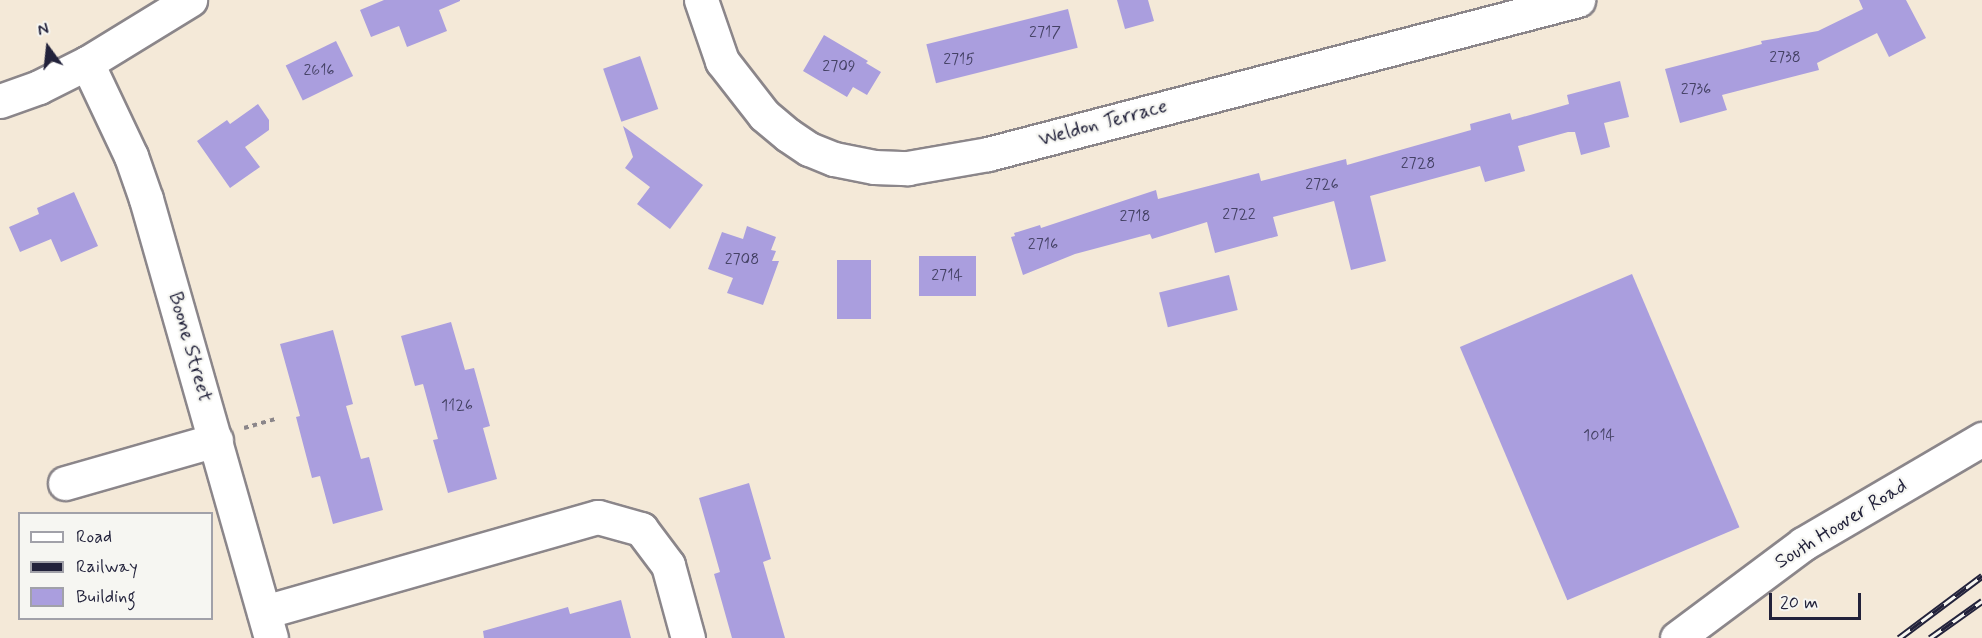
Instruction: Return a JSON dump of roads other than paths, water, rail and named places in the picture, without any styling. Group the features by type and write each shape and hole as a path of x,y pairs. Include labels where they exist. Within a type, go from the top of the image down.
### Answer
{"street":[{"path":"0,101 39,87 87,63 190,0"},
{"name":"Weldon Terrace","path":"701,0 722,61 764,115 788,135 809,149 834,159 874,167 908,168 988,154 1578,0"},
{"name":"Boone Street","path":"87,63 130,156 146,199 267,625"},
{"path":"65,483 216,440"},
{"name":"South Hoover Road","path":"1677,638 1803,544 1982,440"},
{"path":"267,625 598,517 641,529 668,565 688,638"}],"railway":[{"path":"1899,638 1982,576"},
{"path":"1930,638 1982,601"}]}
